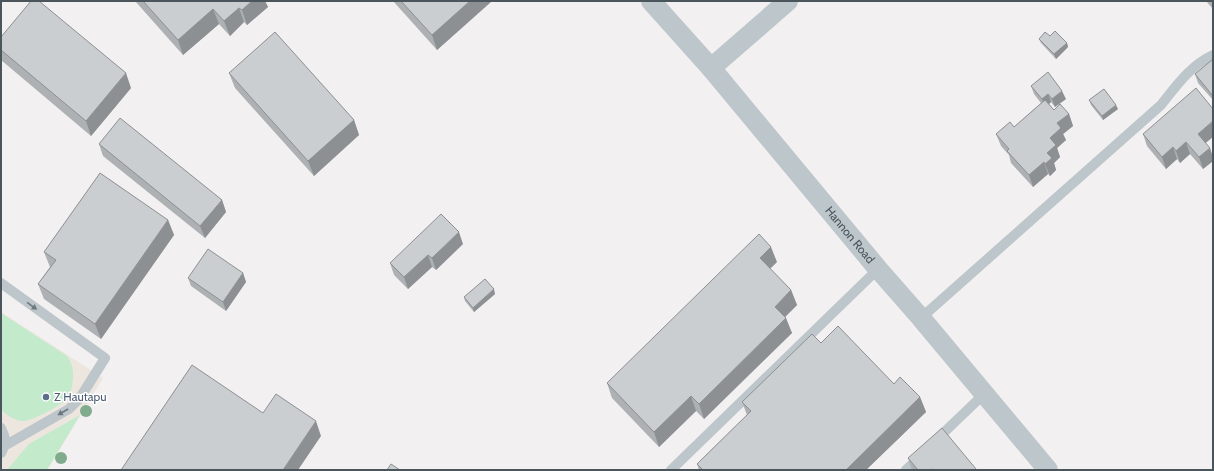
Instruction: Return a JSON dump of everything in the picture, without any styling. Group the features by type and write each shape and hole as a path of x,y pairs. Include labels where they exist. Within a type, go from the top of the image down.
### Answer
{"street":[{"name":"Hannon Road","path":"651,1 710,68 1048,470"},
{"path":"710,68 788,1"}],"lane":[{"path":"921,318 1161,105 1183,77 1203,59 1213,55"},
{"path":"672,470 878,269"},
{"path":"1,282 104,358 80,398 69,409 3,449"},
{"path":"906,470 984,394"},
{"path":"1,428 4,436 3,449"}],"shaded area":[{"name":"Z Hautapu","path":"1,312 103,378 47,470 1,470"}],"green space":[{"path":"1,313 67,356 72,367 73,382 70,395 62,403 27,420 22,421 13,418 1,409"},
{"path":"80,415 47,470 7,470 29,444"}],"building":[{"path":"31,1 39,1 126,73 86,121 1,50 1,37"},
{"path":"143,1 252,1 242,10 239,8 224,21 213,9 178,40"},
{"path":"401,1 470,1 432,35"},
{"path":"1055,31 1067,43 1054,54 1039,39 1045,32 1050,36"},
{"path":"275,32 354,120 308,161 229,73"},
{"path":"1213,59 1213,96 1195,74"},
{"path":"1048,72 1062,91 1052,99 1048,94 1042,99 1031,86"},
{"path":"1196,88 1213,109 1213,121 1198,134 1210,148 1199,157 1186,142 1176,151 1173,147 1162,157 1143,134"},
{"path":"1104,89 1116,105 1102,116 1089,100"},
{"path":"1045,100 1054,110 1060,104 1069,114 1057,123 1061,128 1050,138 1056,145 1047,153 1052,158 1045,164 1044,162 1029,175 1007,151 1009,149 996,134 1010,122 1014,127"},
{"path":"120,118 222,200 200,226 99,144"},
{"path":"100,173 168,220 95,324 38,284 56,260 44,252"},
{"path":"441,214 459,232 432,258 428,255 404,277 390,263"},
{"path":"759,234 771,247 760,258 791,290 775,307 786,318 699,404 691,396 654,432 607,383"},
{"path":"208,249 243,273 223,302 188,278"},
{"path":"485,279 494,289 473,308 464,297"},
{"path":"838,326 894,384 900,377 920,397 846,470 703,470 697,464 751,411 742,402 812,334 821,343"},
{"path":"192,365 263,413 276,394 316,421 283,470 121,470"},
{"path":"942,428 976,469 975,470 918,470 908,458"},
{"path":"391,464 400,470 387,470"}],"place":[{"name":"Z Hautapu","path":"46,397"}]}
